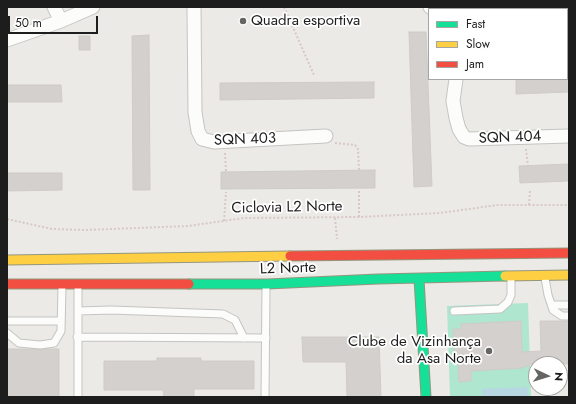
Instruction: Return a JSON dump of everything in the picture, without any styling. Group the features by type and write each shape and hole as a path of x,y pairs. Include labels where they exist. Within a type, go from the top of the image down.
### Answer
{"main road":[{"name":"L2 Norte","path":"7,260 339,257 569,252"},
{"name":"L2 Norte","path":"7,284 266,284 569,275"},
{"path":"419,279 426,397"}],"street":[{"path":"54,7 61,21"},
{"path":"7,40 61,21 93,7"},
{"name":"SQN 403","path":"194,7 195,112 198,131 204,140 224,141 326,136"},
{"name":"SQN 404","path":"456,80 453,101 459,129 464,137 475,140 569,136"}],"lane":[{"path":"454,311 500,309 508,302 511,295 512,276"},
{"path":"545,276 554,310 562,316 569,316"},
{"path":"265,397 266,284"},
{"path":"7,332 19,343 40,346 54,343 61,331 62,285"},
{"path":"78,285 78,397"},
{"path":"552,305 569,305"},
{"path":"78,311 111,310 224,314 235,320 244,338"},
{"path":"7,321 61,321"},
{"path":"77,337 266,338"}],"path":[{"path":"284,7 314,75"},
{"path":"326,136 332,143 355,145 358,149 359,170"},
{"path":"524,138 528,166"},
{"path":"224,141 226,172"},
{"path":"529,205 530,190"},
{"path":"358,217 359,191"},
{"path":"224,221 226,192"},
{"name":"Ciclovia L2 Norte","path":"7,219 52,229 86,230 188,226 244,218 335,218 434,213 498,205 569,205"},
{"path":"335,218 339,257"}],"green space":[{"name":"Clube de Vizinhança da Asa Norte","path":"528,303 530,356 528,356 528,396 531,397 450,397 447,306"}],"water":[{"path":"527,387 528,397 482,397 482,389"}],"building":[{"path":"409,32 426,32 432,186 414,187"},
{"path":"149,35 150,190 133,190 132,36"},
{"path":"79,36 90,36 90,50 79,50"},
{"path":"569,79 569,92 516,94 516,80"},
{"path":"374,82 374,98 220,100 220,83"},
{"path":"7,85 61,85 62,102 7,102"},
{"path":"569,164 569,181 520,183 519,166"},
{"path":"375,170 375,188 221,189 221,172"},
{"path":"7,173 62,173 62,190 7,191"},
{"path":"521,321 522,352 541,351 540,321 569,321 569,364 568,356 528,356 528,366 523,368 471,371 471,381 459,382 458,358 454,358 453,329 461,329 461,324"},
{"path":"302,337 379,337 381,397 347,397 346,362 303,362"},
{"path":"7,349 59,349 59,397 7,397"},
{"path":"157,358 201,358 201,361 254,361 254,389 194,389 194,397 164,397 163,390 104,390 104,361 157,361"}],"traffic: fast":[{"path":"189,284 267,284 378,279 505,276"},
{"path":"419,279 426,397"}],"traffic: slow":[{"path":"7,260 290,256"},
{"path":"505,276 569,275"}],"traffic: jam":[{"path":"290,256 569,253"},
{"path":"7,284 189,284"}],"place":[{"name":"Quadra esportiva","path":"243,21"},
{"name":"Clube de Vizinhança da Asa Norte","path":"489,351"}]}
